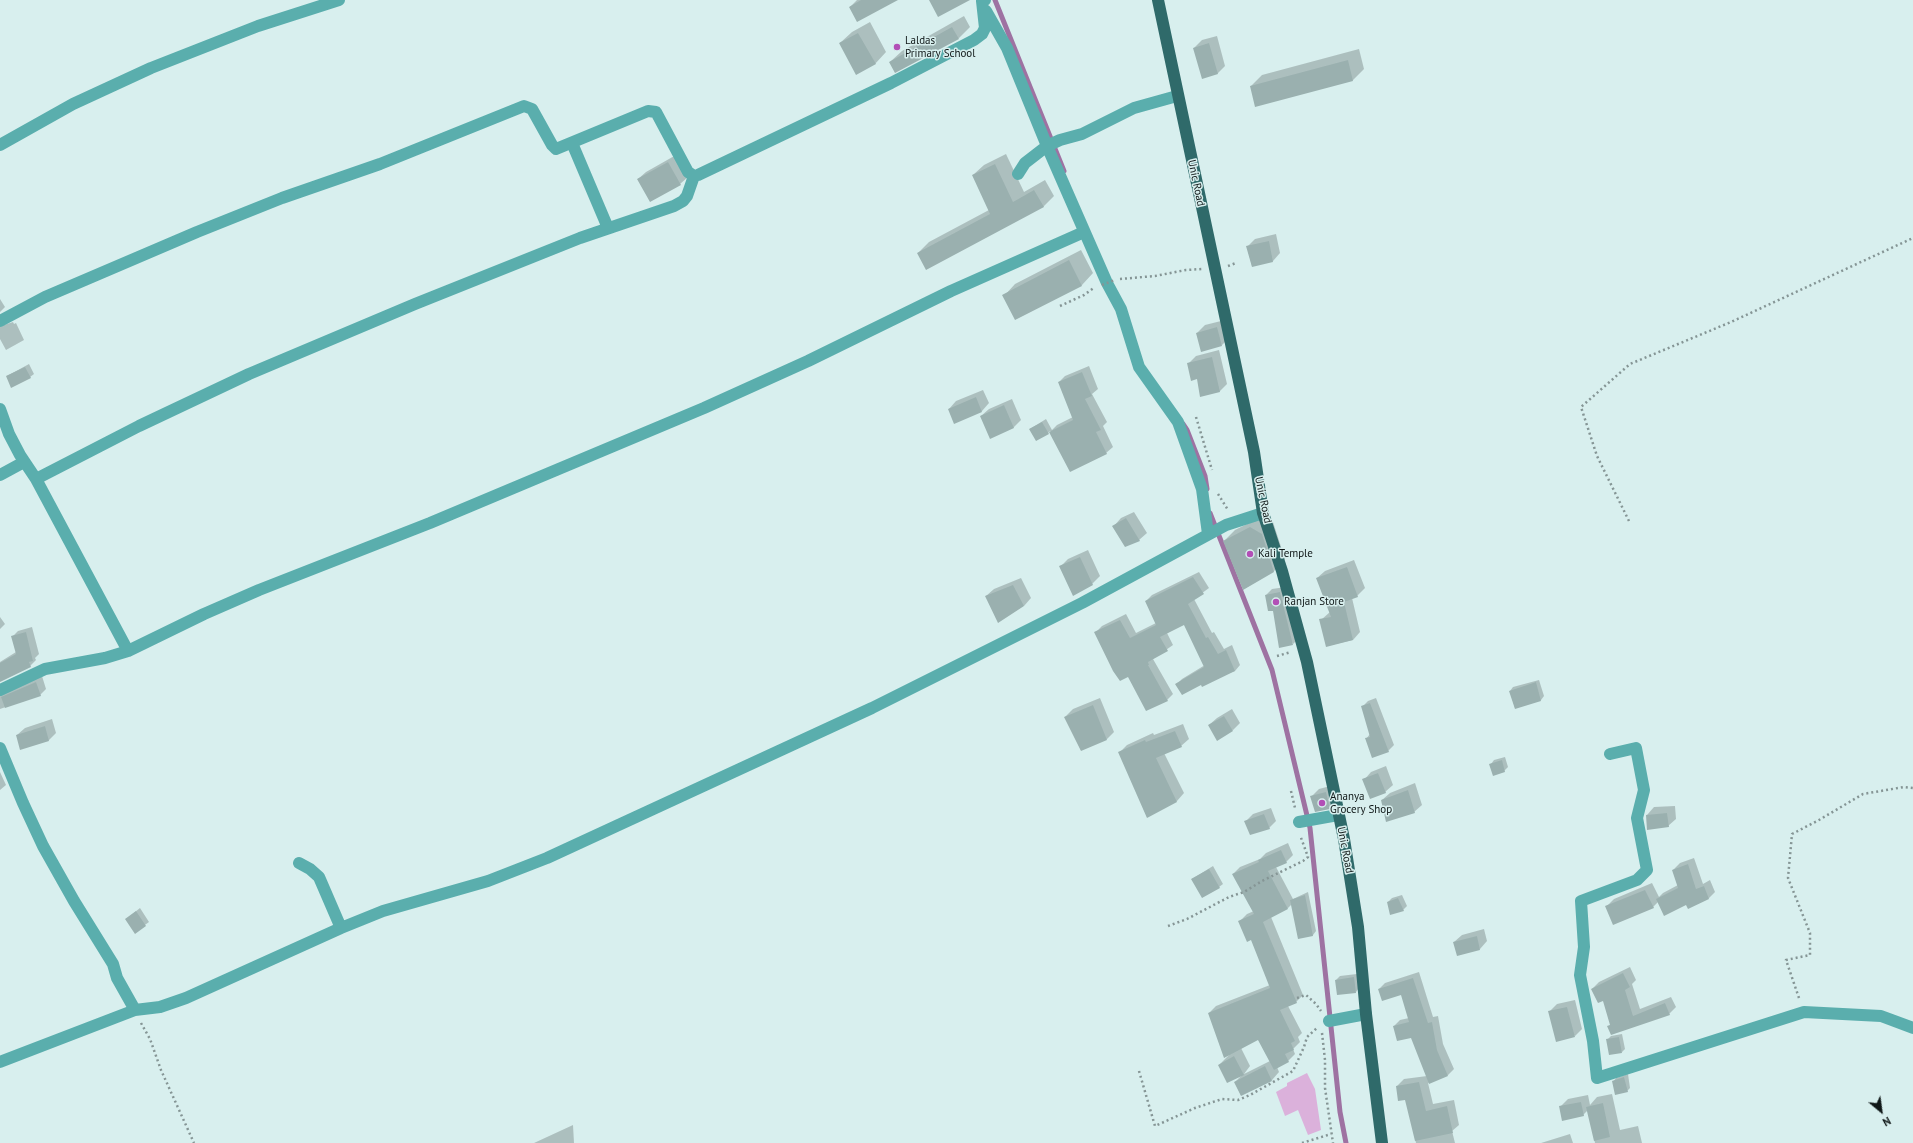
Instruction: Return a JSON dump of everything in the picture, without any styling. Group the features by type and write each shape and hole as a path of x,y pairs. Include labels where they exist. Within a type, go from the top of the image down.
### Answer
{"main road":[{"name":"Unic Road","path":"1158,0 1171,59 1177,96 1254,452 1263,513 1282,571 1307,662 1344,839 1358,927 1366,1014 1382,1143"}],"street":[{"path":"0,145 73,104 151,68 245,30 339,0"},
{"path":"984,3 1052,143 1084,232 1107,283 1121,308 1139,367 1178,422 1202,489 1208,534"},
{"path":"36,479 139,426 243,377 415,304 608,228 674,206 683,201 690,191 694,176 884,86 974,40 982,34 985,28 984,3"},
{"path":"1018,174 1025,163 1052,143 1082,134 1134,108 1177,96"},
{"path":"0,321 45,297 197,232 282,198 380,164 521,106 529,106 532,109 552,145 556,149 572,144 652,110 660,116 686,169 694,176"},
{"path":"572,144 608,228"},
{"path":"0,690 45,669 105,658 128,651 204,614 259,590 430,523 704,408 808,361 951,292 1084,232"},
{"path":"0,409 9,434 24,462 36,479 128,651"},
{"path":"0,474 24,462"},
{"path":"0,1062 135,1010 160,1006 186,998 341,928 413,901 447,894 501,876 547,858 872,708 1082,603 1208,534 1232,523 1263,513"},
{"path":"0,748 43,846 74,901 113,964 117,978 135,1010"},
{"path":"1610,754 1636,748 1644,790 1637,818 1647,870 1637,880 1581,901 1584,947 1580,975 1593,1041 1597,1078 1804,1012 1881,1016 1913,1028"},
{"path":"1299,822 1338,815"},
{"path":"299,863 310,869 319,877 341,928"},
{"path":"1334,1020 1366,1014"}],"path":[{"path":"1629,521 1597,456 1581,407 1630,364 1731,322 1913,238"},
{"path":"1060,306 1084,295 1096,287 1115,280 1155,276 1186,270 1214,270 1236,263"},
{"path":"1196,417 1212,471"},
{"path":"1217,490 1232,523"},
{"path":"1804,1012 1786,960 1810,955 1810,933 1788,878 1792,834 1864,794 1904,787 1913,788"},
{"path":"1168,926 1187,919 1229,897 1244,892 1308,857 1300,835 1299,822 1291,791"},
{"path":"1297,998 1306,995 1316,1004 1324,1021 1334,1020"},
{"path":"135,1010 150,1039 161,1070 194,1143"},
{"path":"1139,1071 1155,1126 1222,1099 1238,1100 1289,1074 1293,1071 1304,1047 1306,1037 1320,1027 1324,1043 1325,1088 1333,1143"},
{"path":"1302,1143 1331,1134"}],"shaded area":[{"path":"1307,1073 1315,1089 1321,1130 1308,1135 1298,1110 1285,1116 1276,1092 1287,1086 1287,1083"}],"building":[{"path":"861,0 898,0 857,22 849,7"},
{"path":"929,0 970,0 938,17"},
{"path":"952,27 959,39 895,73 889,62"},
{"path":"858,33 876,64 856,75 839,43"},
{"path":"1209,43 1218,74 1202,79 1193,48"},
{"path":"1348,60 1353,81 1255,107 1250,86"},
{"path":"668,162 681,185 650,202 637,179"},
{"path":"995,164 1013,202 1034,190 1044,207 926,270 917,253 990,214 972,175"},
{"path":"1269,241 1273,262 1252,267 1246,246"},
{"path":"1069,260 1082,286 1015,320 1002,295"},
{"path":"1217,327 1222,346 1201,352 1196,333"},
{"path":"1212,357 1220,392 1200,397 1197,379 1191,381 1187,363"},
{"path":"25,367 31,378 11,388 6,376"},
{"path":"1082,372 1092,396 1085,399 1101,430 1096,432 1107,454 1070,472 1049,432 1073,420 1058,382"},
{"path":"976,397 982,412 954,424 948,409"},
{"path":"1004,405 1014,428 990,439 980,416"},
{"path":"1042,422 1049,434 1036,441 1029,429"},
{"path":"1126,518 1140,541 1125,547 1112,526"},
{"name":"Kali Temple","path":"1250,527 1262,534 1274,572 1243,590 1223,541"},
{"path":"1080,557 1093,585 1073,596 1059,566"},
{"path":"1347,567 1358,597 1344,602 1353,640 1326,647 1319,619 1331,617 1316,578"},
{"path":"1193,577 1204,594 1188,604 1206,638 1208,637 1218,654 1226,650 1235,671 1202,687 1201,685 1182,695 1175,684 1204,667 1184,625 1160,637 1168,651 1148,662 1148,665 1168,701 1146,711 1128,677 1120,681 1113,671 1094,632 1120,620 1130,638 1156,625 1145,601"},
{"path":"1013,585 1024,606 998,623 985,596"},
{"path":"1280,592 1293,645 1279,648 1273,611 1268,611 1265,595"},
{"path":"26,632 33,661 29,662 31,667 0,682 0,663 16,654 11,636"},
{"path":"36,682 41,696 5,708 1,697"},
{"path":"1536,682 1541,701 1515,709 1509,691"},
{"path":"1370,703 1389,752 1372,758 1365,738 1370,737 1361,706"},
{"path":"1093,705 1107,740 1081,751 1064,717"},
{"path":"1224,716 1233,731 1217,741 1208,725"},
{"path":"45,726 49,741 20,750 16,735"},
{"path":"1175,731 1182,747 1156,758 1177,802 1147,818 1118,752 1145,740 1146,742"},
{"path":"1502,760 1505,772 1493,776 1489,764"},
{"path":"1378,773 1386,793 1370,799 1362,779"},
{"path":"1408,790 1415,813 1386,822 1381,800"},
{"name":"Ananya Grocery Shop","path":"1326,792 1330,809 1315,812 1310,796"},
{"path":"1667,813 1669,827 1647,830 1646,815"},
{"path":"1264,814 1270,829 1250,835 1244,821"},
{"path":"1281,850 1287,863 1268,871 1288,909 1263,922 1297,1003 1280,1010 1295,1041 1291,1043 1294,1050 1285,1054 1289,1062 1274,1070 1258,1040 1224,1058 1208,1013 1270,988 1251,940 1247,942 1238,921 1254,914 1232,874"},
{"path":"1688,864 1696,889 1704,886 1709,899 1688,909 1686,905 1664,916 1656,899 1678,888 1672,870"},
{"path":"1209,869 1220,888 1202,898 1191,879"},
{"path":"1645,890 1654,908 1613,925 1605,906"},
{"path":"1305,895 1313,936 1298,939 1290,900"},
{"path":"1398,898 1404,911 1390,915 1387,902"},
{"path":"136,911 146,926 135,934 125,919"},
{"path":"1477,936 1480,950 1457,956 1453,942"},
{"path":"1623,973 1630,987 1625,990 1633,1016 1665,1003 1670,1015 1611,1035 1607,1026 1610,1025 1603,1001 1598,1003 1591,989"},
{"path":"1354,977 1356,993 1337,995 1335,980"},
{"path":"1413,978 1428,1023 1432,1022 1437,1050 1448,1076 1429,1084 1411,1038 1397,1041 1393,1026 1409,1022 1401,995 1382,1001 1378,989"},
{"path":"1567,1007 1575,1037 1556,1042 1548,1011"},
{"path":"1619,1037 1622,1053 1609,1055 1606,1039"},
{"path":"1234,1056 1244,1075 1227,1083 1218,1065"},
{"path":"1265,1066 1272,1081 1241,1096 1234,1082"},
{"path":"1624,1077 1628,1092 1615,1095 1612,1081"},
{"path":"1419,1082 1426,1111 1447,1106 1453,1133 1415,1141 1405,1100 1398,1101 1396,1086"},
{"path":"1581,1102 1584,1116 1562,1121 1559,1106"},
{"path":"1603,1103 1610,1137 1594,1141 1586,1107"}],"waterway":[{"path":"995,0 1064,171"},
{"path":"1183,424 1187,430 1205,476 1207,489"},
{"path":"1210,513 1272,670 1310,828 1340,1112 1346,1143"}],"place":[{"name":"Laldas Primary School","path":"897,47"},
{"name":"Kali Temple","path":"1250,554"},
{"name":"Ranjan Store","path":"1276,602"},
{"name":"Ananya Grocery Shop","path":"1322,803"}]}
